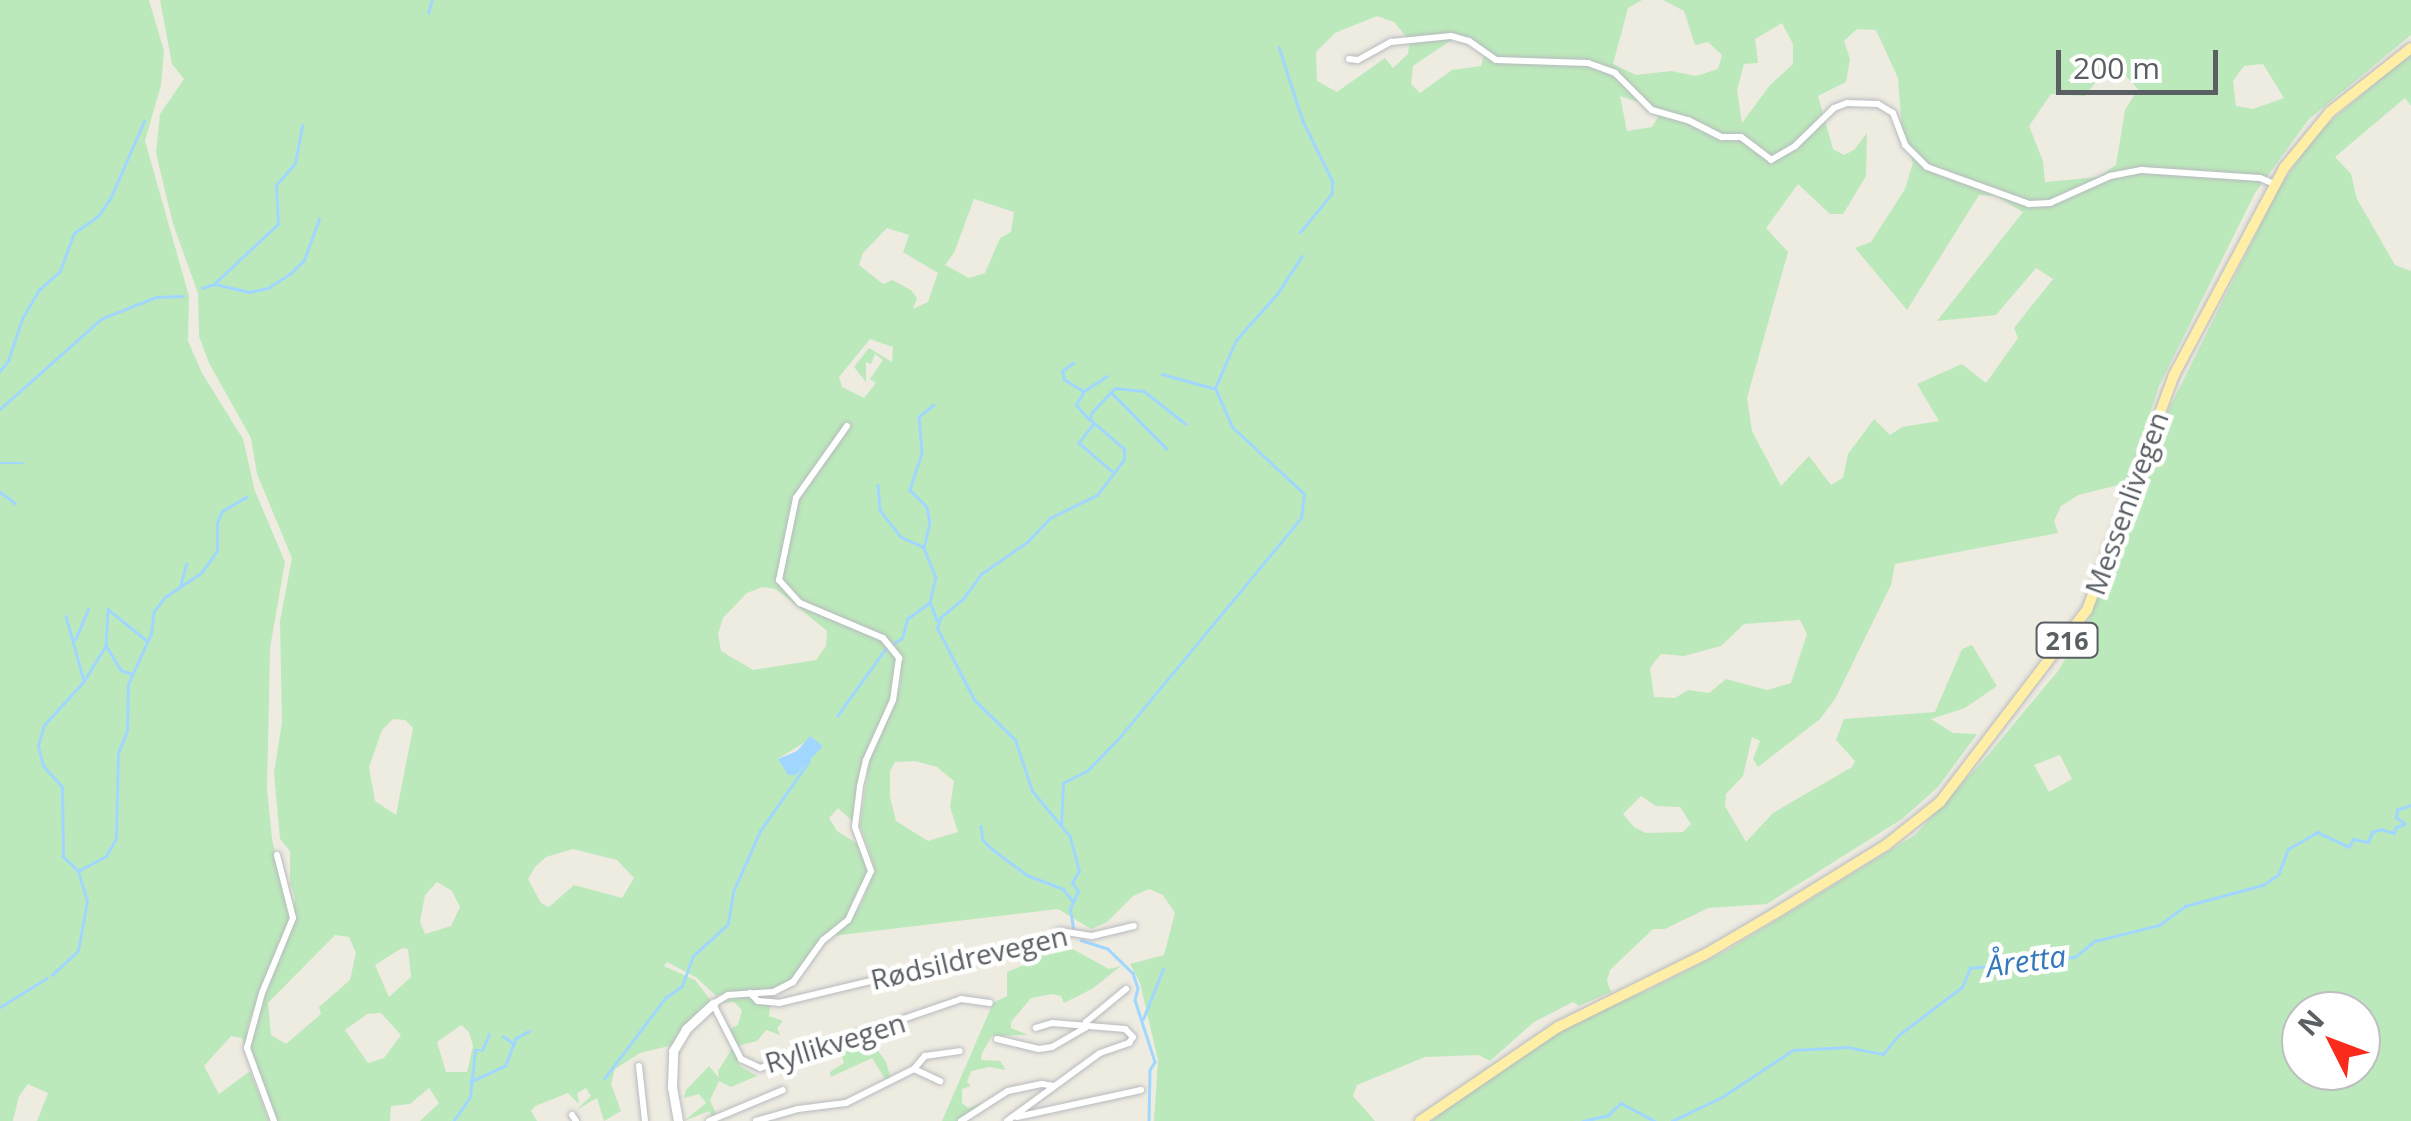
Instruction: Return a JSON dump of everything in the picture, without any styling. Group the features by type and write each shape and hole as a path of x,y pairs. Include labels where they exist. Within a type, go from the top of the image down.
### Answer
{"main road":[{"name":"Messenlivegen","path":"1420,1121 1558,1027 1733,939 1886,845 1956,784 2087,610 2174,375 2274,184 2298,147 2330,112 2411,48"}],"street":[{"path":"1350,59 1358,60 1391,42 1451,36 1466,39 1496,60 1588,62 1615,73 1652,110 1688,120 1718,136 1741,136 1771,160 1795,146 1834,108 1874,104 1892,113 1905,145 1927,167 2036,205 2063,199 2118,174 2142,170 2260,178 2274,184"},
{"path":"678,1121 672,1087 673,1052 686,1029 728,995 773,992 793,982 824,940 848,920 871,871 856,827 860,786 893,700 899,658 883,638 800,602 779,580 796,498 847,426"},
{"path":"274,1121 247,1048 262,993 293,918 278,854"},
{"name":"Rødsildrevegen","path":"750,992 758,1001 779,1003 932,966 1028,950 1060,931 1092,936 1134,926"},
{"path":"1085,1028 1086,1022 1126,988"},
{"name":"Ryllikvegen","path":"713,1004 740,1059 760,1068 961,1000 990,1003"},
{"path":"1009,1120 1100,1052 1129,1044 1133,1037 1128,1030 1052,1023 1036,1028"},
{"path":"997,1039 1044,1049 1085,1028"},
{"path":"756,1121 798,1109 846,1103 914,1069 925,1056 960,1051"},
{"path":"638,1066 646,1121"},
{"path":"914,1069 940,1081"},
{"path":"962,1121 1008,1091 1042,1084 1054,1086"},
{"path":"709,1121 783,1090"},
{"path":"1009,1120 1140,1090"}],"green space":[{"path":"0,0 149,0 164,51 161,85 145,141 189,296 188,341 202,373 243,439 255,491 285,562 270,648 267,789 272,839 290,918 248,1025 246,1054 242,1038 231,1036 204,1066 219,1094 250,1071 269,1121 37,1121 48,1093 28,1084 19,1096 13,1121 0,1121"},
{"path":"160,0 1642,0 1628,8 1613,64 1636,75 1671,71 1696,76 1718,69 1722,55 1708,42 1695,45 1684,11 1663,0 2411,0 2411,35 2309,119 2255,193 2159,386 2127,483 2078,495 2061,506 2054,521 2058,533 1895,564 1891,585 1835,699 1820,719 1758,767 1753,759 1760,741 1752,737 1743,776 1726,794 1725,806 1746,842 1773,813 1852,767 1855,761 1836,740 1844,719 1935,712 1962,649 1972,645 1997,686 1965,708 1931,719 1953,733 1977,734 1938,787 1902,819 1767,904 1708,908 1665,929 1653,929 1610,970 1607,981 1611,992 1579,1006 1573,1002 1534,1022 1490,1061 1479,1055 1425,1057 1357,1085 1353,1096 1375,1121 1154,1121 1158,1060 1140,983 1130,964 1164,955 1175,913 1163,895 1149,889 1133,896 1107,922 1091,929 1058,909 832,936 860,907 872,877 874,866 860,825 870,758 900,687 902,655 891,644 898,659 890,704 860,770 853,822 838,808 829,818 837,831 859,845 868,872 851,912 792,980 774,988 716,996 697,978 667,962 664,966 695,980 712,1002 673,1045 640,1053 615,1069 611,1084 621,1111 604,1121 597,1098 576,1110 591,1096 586,1088 577,1093 579,1104 568,1093 535,1106 531,1111 537,1121 420,1121 439,1103 429,1088 410,1104 391,1106 390,1121 277,1121 251,1060 250,1047 258,1007 291,929 295,897 290,883 290,851 280,839 274,773 282,722 280,621 292,558 257,474 251,438 209,363 199,336 198,293 173,224 156,153 160,114 184,79 172,64","holes":["1377,16 1394,22 1410,41 1408,54 1393,68 1385,58 1337,92 1317,81 1316,52 1335,33","1782,23 1793,44 1793,64 1770,85 1742,123 1737,90 1744,64 1758,63 1755,39","1857,29 1876,30 1898,78 1902,131 1913,163 1905,189 1871,242 1855,248 1907,310 1979,195 1996,196 2023,212 1937,321 1996,315 2036,268 2053,279 2014,328 2018,338 1986,383 1962,364 1917,384 1939,421 1902,427 1890,435 1874,419 1848,454 1843,478 1831,485 1809,456 1781,486 1752,431 1747,398 1788,252 1766,228 1798,184 1830,214 1843,214 1866,176 1867,133 1854,150 1844,155 1833,149 1818,96 1846,82 1850,59 1844,41","1453,39 1473,42 1484,54 1481,66 1452,70 1420,93 1411,84 1413,66","2112,61 2138,89 2125,110 2116,165 2098,177 2045,182 2043,161 2029,126 2051,94 2085,96","2263,64 2284,98 2253,109 2236,106 2233,81 2244,66","1620,96 1648,105 1658,117 1652,127 1627,131","974,199 1014,212 1011,232 1000,238 985,273 969,278 945,265 954,253","887,228 909,235 903,252 938,273 928,302 913,309 917,298 911,290 892,280 883,284 859,265 863,253","870,339 893,347 892,362 869,348 854,367 866,382 866,362 871,364 875,354 883,360 870,379 876,383 864,398 842,387 839,377","762,587 776,589 827,631 826,646 816,660 753,670 721,651 718,634 723,618 747,593","1800,620 1807,634 1791,683 1767,690 1726,679 1709,693 1688,690 1675,698 1654,697 1650,668 1661,654 1684,656 1721,646 1744,624","393,719 405,720 413,728 396,815 375,801 369,767 382,730","805,742 822,746 796,775 778,759","915,761 937,767 954,781 950,807 958,832 928,841 896,821 890,797 890,771 895,762","1641,796 1656,806 1680,807 1691,824 1683,832 1646,833 1634,827 1623,814","573,849 617,860 634,878 622,898 574,885 549,907 541,903 528,879 546,857","437,882 452,891 460,907 451,926 425,934 420,922 425,895","335,935 349,937 356,953 350,980 319,1007 321,1014 286,1044 271,1035 268,1003","402,948 408,949 411,977 389,997 375,965","381,1013 401,1035 384,1058 368,1063 345,1030 367,1014","461,1025 469,1032 473,1046 467,1072 446,1072 437,1042"]},
{"path":"2411,53 2411,106 2405,98 2335,157 2351,174 2357,199 2395,265 2411,271 2411,1121 1431,1121 1480,1083 1586,1014 1647,991 1728,950 1915,835 1989,754 2058,671 2089,619 2166,415 2279,188 2318,132","holes":["2060,755 2072,779 2049,792 2034,765"]},
{"path":"1046,942 1069,947 1109,969 1121,966 1092,989 1064,1003 1061,996 1052,994 1031,998 1011,1022 1011,1028 1028,1035 992,1036 982,1053 981,1060 1000,1061 1006,1070 989,1067 971,1071 967,1082 971,1086 962,1089 962,1103 968,1108 982,1103 958,1121 942,1121 993,1003 1007,996 1007,972 1024,965 1023,958 1014,955"},
{"path":"743,995 770,1006 769,1016 783,1021 777,1028 780,1035 766,1030 757,1041 737,1046 730,1029 738,1025 742,1010 734,1002 719,1003"},
{"path":"866,1034 886,1062 891,1079 887,1082 872,1058 831,1077 830,1072 844,1063 838,1043"},
{"path":"733,1047 740,1066 757,1076 731,1087 719,1081 710,1100 716,1114 712,1117 709,1111 684,1121 706,1103 699,1094 684,1098 686,1090 709,1066 719,1078 718,1071"}],"water":[{"path":"810,736 823,746 796,775 788,775 778,759 797,751"}],"waterway":[{"path":"428,13 432,0"},
{"path":"1279,47 1303,121 1333,182 1332,194 1300,233"},
{"path":"0,371 39,290 60,271 74,233 98,216 110,199 144,121"},
{"path":"202,288 214,284 278,224 276,185 295,163 302,126"},
{"path":"215,284 249,292 268,288 304,260 319,219"},
{"path":"1073,928 1070,909 1078,891 1072,883 1079,871 1070,837 1061,826 1063,783 1088,770 1119,738 1301,518 1304,494 1232,427 1215,388 1236,340 1277,294 1302,256"},
{"path":"0,409 101,319 156,297 183,296"},
{"path":"1074,363 1063,371 1064,379 1083,391"},
{"path":"1162,374 1213,388"},
{"path":"1089,420 1076,405 1084,391 1107,376"},
{"path":"1060,825 1032,791 1015,740 974,700 937,628 940,618 963,599 981,574 1027,542 1050,518 1097,495 1124,460 1124,449 1090,420 1092,412 1115,388 1144,391 1186,424"},
{"path":"1112,393 1167,449"},
{"path":"934,405 919,417 922,453 910,490 927,507 930,522 924,548 936,577 930,602 937,620"},
{"path":"1093,425 1079,443 1112,471"},
{"path":"0,463 23,463"},
{"path":"878,485 880,510 901,537 923,547"},
{"path":"0,492 15,503"},
{"path":"52,975 78,951 87,901 78,871 106,856 116,839 118,753 127,731 128,684 151,634 154,611 165,597 201,573 217,551 217,523 222,511 246,497"},
{"path":"180,587 186,564"},
{"path":"894,643 902,638 907,619 929,603"},
{"path":"75,640 88,609"},
{"path":"108,609 106,645 121,670 132,674"},
{"path":"109,610 146,640"},
{"path":"66,616 84,681"},
{"path":"78,871 63,857 62,787 43,766 38,746 44,725 84,681 106,645"},
{"path":"837,716 886,648"},
{"path":"604,1079 665,998 682,986 693,956 728,924 733,892 760,831 809,761"},
{"name":"Åretta","path":"1672,1121 1722,1097 1793,1050 1847,1047 1883,1054 1900,1034 1962,987 1970,968 2075,957 2095,941 2159,925 2185,906 2263,885 2278,875 2288,849 2317,832 2349,847 2353,839 2368,842 2372,832 2381,829 2394,833 2396,827 2405,824 2396,818 2397,810 2411,805"},
{"path":"981,826 983,840 991,848 1027,875 1063,889 1073,901"},
{"path":"1081,940 1108,949 1133,973 1138,988 1135,1000 1155,1062 1150,1070 1149,1121"},
{"path":"1143,1019 1163,969"},
{"path":"0,1007 47,978"},
{"path":"470,1082 505,1066 516,1038 529,1031"},
{"path":"454,1120 470,1097 475,1050 482,1050 489,1034"},
{"path":"503,1036 514,1044"},
{"name":"Åretta","path":"1583,1121 1608,1115 1621,1103 1655,1121"}]}
